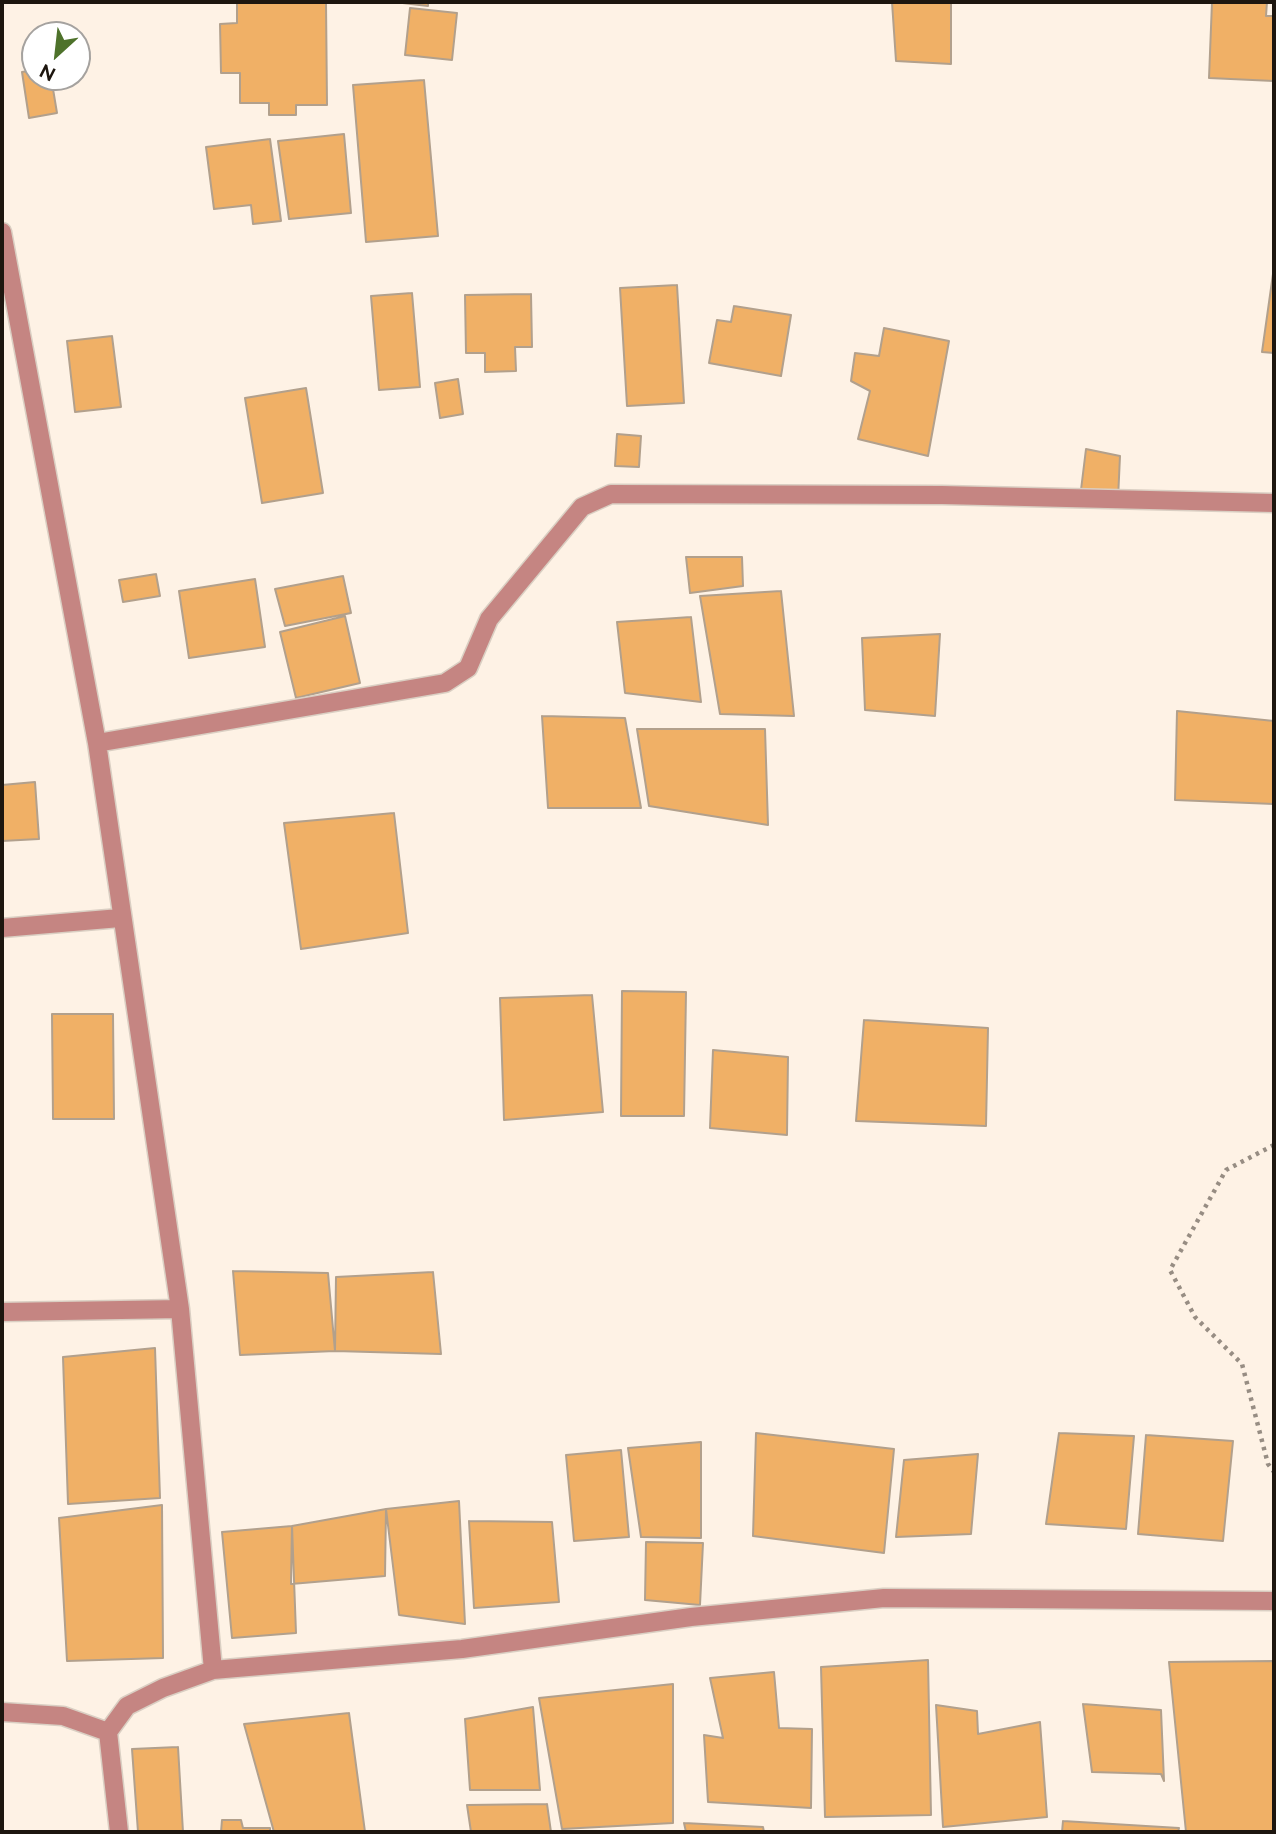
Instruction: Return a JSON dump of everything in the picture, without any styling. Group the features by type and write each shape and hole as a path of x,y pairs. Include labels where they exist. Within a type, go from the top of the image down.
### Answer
{"street":[{"path":"2,232 97,743 120,918 180,1309 213,1670"},
{"path":"97,743 445,683 468,668 489,619 582,507 611,494 928,495 1274,503"},
{"path":"2,928 120,918"},
{"path":"2,1312 180,1309"},
{"path":"119,1832 108,1732 127,1706 163,1688 213,1670 462,1649 691,1617 884,1598 1274,1601"},
{"path":"2,1712 63,1716 108,1732"}],"path":[{"path":"1274,1145 1226,1170 1170,1270 1195,1317 1242,1364 1268,1464 1274,1472"}],"building":[{"path":"237,2 326,2 327,105 296,105 296,115 269,115 269,103 240,103 240,73 221,73 220,24 237,23"},
{"path":"394,2 428,2 428,6"},
{"path":"892,2 951,3 951,64 896,61"},
{"path":"1212,2 1267,2 1266,16 1274,16 1274,81 1209,78"},
{"path":"410,8 457,13 452,60 405,55"},
{"path":"424,80 438,236 366,242 353,85"},
{"path":"25,91 53,91 57,113 29,118"},
{"path":"344,134 351,213 289,219 278,141"},
{"path":"270,139 281,221 253,224 251,205 214,209 206,147"},
{"path":"1274,274 1274,353 1262,352"},
{"path":"677,285 684,403 627,406 620,288"},
{"path":"412,293 420,387 379,390 371,296"},
{"path":"531,294 532,347 515,347 516,371 485,372 485,353 466,353 465,295"},
{"path":"734,306 791,315 781,376 709,363 717,320 731,322"},
{"path":"884,328 949,341 928,456 858,439 870,391 851,381 855,353 879,356"},
{"path":"112,336 121,407 75,412 67,341"},
{"path":"458,379 463,414 440,418 435,383"},
{"path":"306,388 323,493 262,503 245,398"},
{"path":"617,434 641,436 639,467 615,466"},
{"path":"1086,449 1120,456 1118,499 1080,498"},
{"path":"686,557 742,557 743,586 690,593"},
{"path":"156,574 160,596 123,602 119,580"},
{"path":"343,576 351,613 285,626 275,589"},
{"path":"255,579 265,647 189,658 179,591"},
{"path":"781,591 794,716 720,714 700,596"},
{"path":"345,616 360,683 296,698 280,632"},
{"path":"691,617 701,702 625,693 617,622"},
{"path":"940,634 935,716 865,710 862,638"},
{"path":"1177,711 1274,721 1274,804 1175,800"},
{"path":"542,716 625,718 641,808 548,808"},
{"path":"637,729 765,729 768,825 649,806"},
{"path":"35,782 39,839 2,841 2,785"},
{"path":"394,813 408,933 301,949 284,823"},
{"path":"622,991 686,992 684,1116 621,1116"},
{"path":"592,995 603,1112 504,1120 500,998"},
{"path":"52,1014 113,1014 114,1119 53,1119"},
{"path":"864,1020 988,1028 986,1126 856,1121"},
{"path":"713,1050 788,1057 787,1135 710,1128"},
{"path":"233,1271 328,1273 335,1351 240,1355"},
{"path":"433,1272 441,1354 335,1351 336,1277"},
{"path":"155,1348 160,1498 68,1504 63,1357"},
{"path":"756,1433 894,1449 884,1553 753,1536"},
{"path":"1059,1433 1134,1436 1126,1529 1046,1524"},
{"path":"1146,1435 1233,1441 1223,1541 1138,1534"},
{"path":"701,1442 701,1538 641,1537 628,1448"},
{"path":"621,1450 629,1537 574,1541 566,1455"},
{"path":"978,1454 971,1534 896,1537 904,1460"},
{"path":"459,1501 465,1624 399,1615 386,1509"},
{"path":"162,1505 163,1658 67,1661 59,1518"},
{"path":"386,1509 385,1576 291,1584 292,1526"},
{"path":"469,1521 552,1522 559,1602 474,1608"},
{"path":"292,1526 296,1633 232,1638 222,1532"},
{"path":"646,1542 703,1543 700,1605 645,1600"},
{"path":"928,1660 931,1815 825,1817 821,1667"},
{"path":"1274,1661 1274,1832 1186,1832 1169,1662"},
{"path":"774,1672 779,1728 812,1729 811,1808 708,1802 704,1735 723,1738 710,1678"},
{"path":"673,1684 673,1823 562,1829 539,1698"},
{"path":"1083,1704 1161,1710 1164,1781 1161,1774 1092,1772"},
{"path":"936,1705 977,1711 978,1734 1040,1722 1047,1817 943,1827"},
{"path":"533,1707 540,1790 470,1790 465,1719"},
{"path":"349,1713 365,1832 274,1832 244,1724"},
{"path":"178,1747 183,1832 138,1832 132,1749"},
{"path":"547,1804 551,1832 471,1832 467,1805"},
{"path":"222,1820 241,1820 243,1828 270,1828 270,1832 221,1832"},
{"path":"1063,1821 1179,1828 1178,1832 1062,1832"},
{"path":"684,1823 763,1827 764,1832 686,1832"}]}
